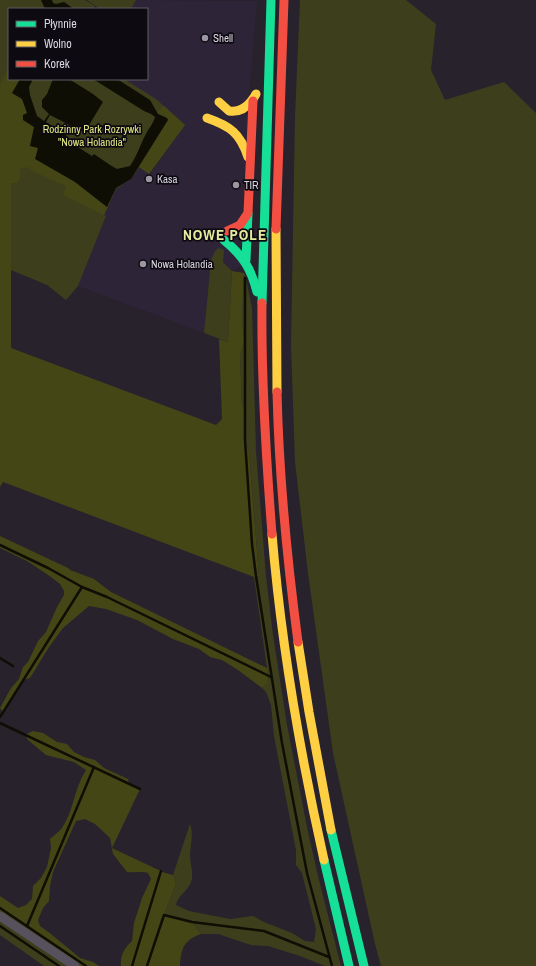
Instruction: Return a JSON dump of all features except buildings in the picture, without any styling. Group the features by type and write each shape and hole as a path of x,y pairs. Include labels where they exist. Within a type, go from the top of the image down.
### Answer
{"highway":[{"path":"271,0 262,320 262,390 266,457 275,568 293,707 311,806 335,913 349,966"},
{"path":"284,0 278,132 275,292 278,430 284,515 297,634 315,751 339,867 364,966"},
{"path":"219,102 227,111 232,112 239,111 246,107 252,101 262,79 269,56"},
{"path":"246,260 252,101"},
{"path":"207,118 223,122 237,134 249,163"},
{"path":"227,231 240,225 248,213"},
{"path":"224,240 237,250 246,260 253,276 262,320"}],"street":[{"path":"0,916 75,966"}],"shaded area":[{"path":"41,0 52,0 53,3 56,4 64,2 73,8 45,8"},
{"path":"134,0 257,1 244,180 243,266 232,271 223,262 211,260 204,333 78,286 106,217 104,215 116,188 131,179 139,167 150,174 185,125 123,80 148,80 148,8 130,8"},
{"path":"8,70 8,80 19,80 12,93 22,99 35,127 30,145 38,148 75,182 107,206 116,188 104,215 63,195 66,186 34,172 28,167 20,169 20,179 17,183 11,183 11,348 216,425 222,419 219,339 228,342 232,271 244,273 242,318 244,342 240,357 242,403 245,413 245,440 249,452 259,576 254,577 3,482 0,487 0,84"},
{"path":"19,80 32,80 29,87 30,95 37,116 44,121 49,114 42,107 42,100 47,94 53,80 71,80 93,94 103,102 86,130 81,131 50,115 46,122 67,136 65,139 92,156 94,154 117,169 130,166 155,117 95,80 119,80 150,100 158,114 167,118 168,120 131,179 116,188 107,207 75,182 35,159 38,148 30,146 34,127 23,120 23,115 27,113 22,99 12,93"},
{"path":"164,106 185,125 149,174 139,167 131,179 145,157 146,157 167,118 157,112"},
{"path":"0,536 70,570 94,579 111,592 267,668 267,684 262,688 222,660 210,657 199,649 173,639 137,620 106,609 89,606 63,628 49,647 30,678 23,680 3,712 0,708 11,688 19,679 23,667 28,662 38,641 46,632 64,595 64,591 60,584 51,577 27,561 0,548"},
{"path":"33,731 43,733 57,742 67,744 74,752 95,760 104,768 128,779 129,784 140,789 112,848 165,873 173,875 176,884 164,915 192,922 201,934 195,936 184,946 181,954 180,966 121,966 122,956 125,949 132,941 134,923 142,898 151,879 148,873 127,872 113,854 110,838 95,824 85,819 76,821 53,872 49,901 43,908 38,920 40,926 80,958 93,962 99,966 75,966 0,916 0,896 18,908 26,905 32,899 33,886 41,878 47,867 51,848 50,839 61,829 66,821 79,784 86,770 74,762 46,755 28,740 25,735"}],"green space":[{"name":"Rodzinny Park Rozrywki \"Nowa Holandia\"","path":"0,0 85,0 95,6 94,8 8,8 8,80 126,80 156,99 185,125 149,174 139,167 131,179 116,189 104,215 106,216 78,286 66,300 47,285 11,270 11,183 0,102"},
{"path":"87,0 136,0 132,8 99,8"},
{"path":"300,0 406,0 436,24 431,70 445,100 504,82 536,113 536,966 381,966 375,944 333,753 308,573 295,462 291,345 295,117"},
{"path":"218,248 224,250 223,262 232,271 228,342 204,333 211,260"},
{"path":"244,273 252,308 256,451 266,576 273,635 287,725 308,832 341,966 325,966 268,946 251,945 218,934 201,934 192,922 164,915 176,884 173,875 190,824 192,832 190,856 192,878 189,886 179,898 176,905 189,911 230,919 253,916 292,933 305,941 314,942 316,929 302,873 296,865 296,850 274,736 271,705 266,692 262,688 267,684 267,668 254,577 259,576 249,452 245,440 245,414 242,403 240,357 244,342 242,318"},
{"path":"0,916 75,966 44,966 0,935"}],"waterway":[{"path":"245,278 245,440 252,544 256,576 282,743 307,873 332,966"},
{"path":"0,545 48,568 82,587 107,597 271,677"},
{"path":"0,717 82,587"},
{"path":"0,658 13,666"},
{"path":"0,723 140,789"},
{"path":"27,926 94,767"},
{"path":"132,966 161,871"},
{"path":"0,908 86,966"},
{"path":"147,966 164,915 192,922 264,931 329,957"},
{"path":"0,926 59,966"}],"traffic: fast":[{"path":"262,303 271,0"},
{"path":"246,260 248,213"},
{"path":"224,240 241,257 249,269 257,292"},
{"path":"331,830 364,966"},
{"path":"324,860 349,966"}],"traffic: slow":[{"path":"219,102 229,111 238,111 248,105 256,94"},
{"path":"207,118 222,124 238,136 248,157"},
{"path":"276,229 277,392"},
{"path":"272,534 292,698 324,860"},
{"path":"298,642 309,712 331,830"}],"traffic: jam":[{"path":"276,229 284,0"},
{"path":"227,231 240,225 248,213 253,101"},
{"path":"262,303 264,419 272,534"},
{"path":"277,392 284,517 298,642"}],"place":[{"name":"Shell","path":"205,38"},
{"name":"Kasa","path":"149,179"},
{"name":"TIR","path":"236,185"},
{"name":"Nowa Holandia","path":"143,264"}],"district":[{"name":"NOWE POLE","path":"225,235"}]}
